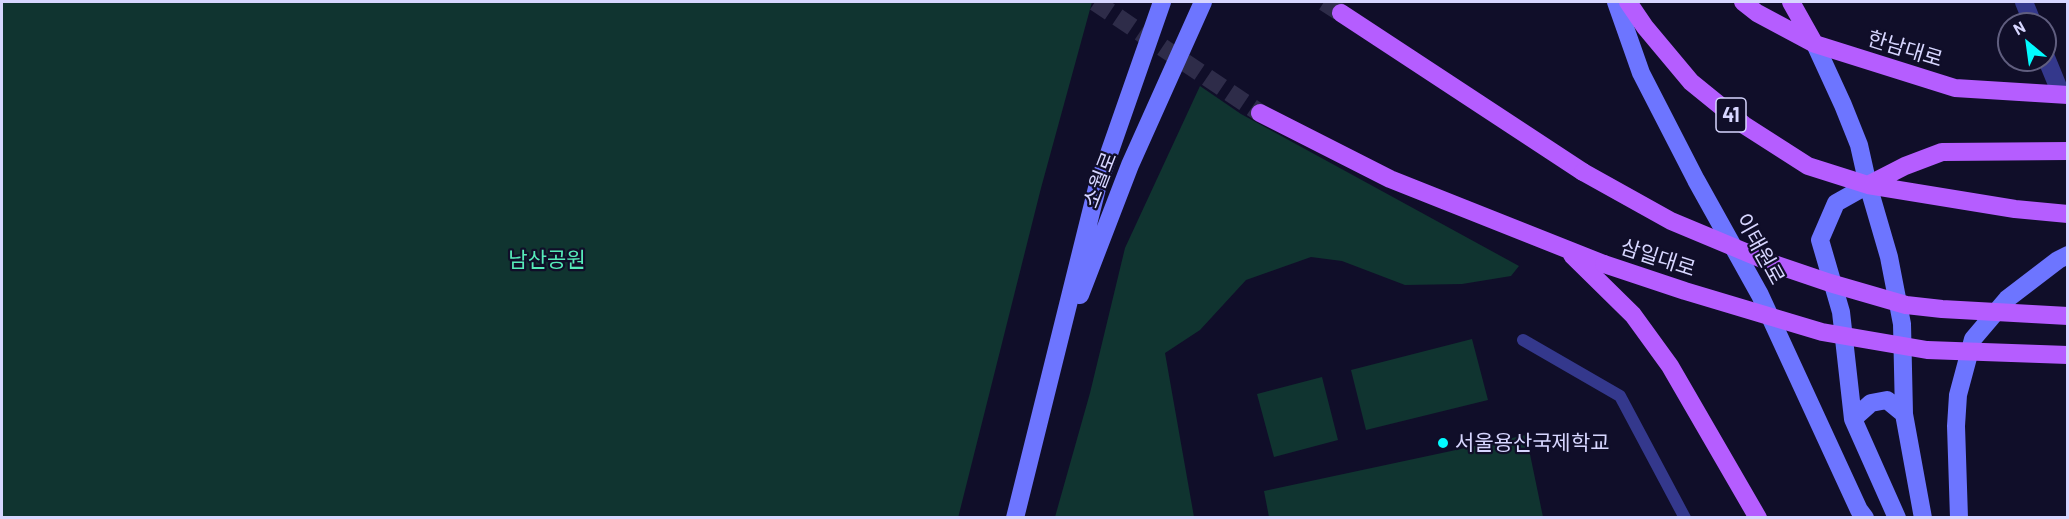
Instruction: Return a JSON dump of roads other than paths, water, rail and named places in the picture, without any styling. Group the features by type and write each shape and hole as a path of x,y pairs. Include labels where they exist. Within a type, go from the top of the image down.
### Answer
{"main road":[{"name":"소월로","path":"1015,518 1097,188 1162,2"},
{"name":"소월로","path":"1049,378 1130,165 1203,2"},
{"name":"이태원로","path":"1616,2 1641,73 1696,180 1760,295 1864,518"},
{"name":"41","path":"1628,2 1691,82 1744,125 1808,166 1868,185 2015,209 2067,214"},
{"name":"한남대로","path":"1743,2 1815,44 1954,88 2064,94"},
{"path":"1791,2 1815,44 1859,145 1889,257 1902,324 1904,414 1923,518"},
{"name":"삼일대로","path":"1341,13 1583,172 1671,221 1774,264 1906,305 2067,316"},
{"name":"삼일대로","path":"1260,114 1390,179 1604,264 1822,332 1927,350 2067,355"},
{"path":"1897,518 1853,419 1841,312 1820,240 1836,203 1905,166 1942,152 2067,151"},
{"path":"1566,249 1633,315 1670,366 1758,518"},
{"path":"1959,518 1956,426 1958,395 1973,339 2007,299 2067,255"},
{"path":"1853,419 1871,403 1887,400 1904,414"}],"street":[{"path":"2054,72 2064,94"}],"lane":[{"path":"1523,340 1620,396 1685,518"}],"tunnel":[{"path":"1095,2 1260,113"},
{"path":"1324,2 1341,13"}],"place":[{"name":"서울용산국제학교","path":"1443,443"}],"park label":[{"name":"남산공원","path":"547,260"}]}
